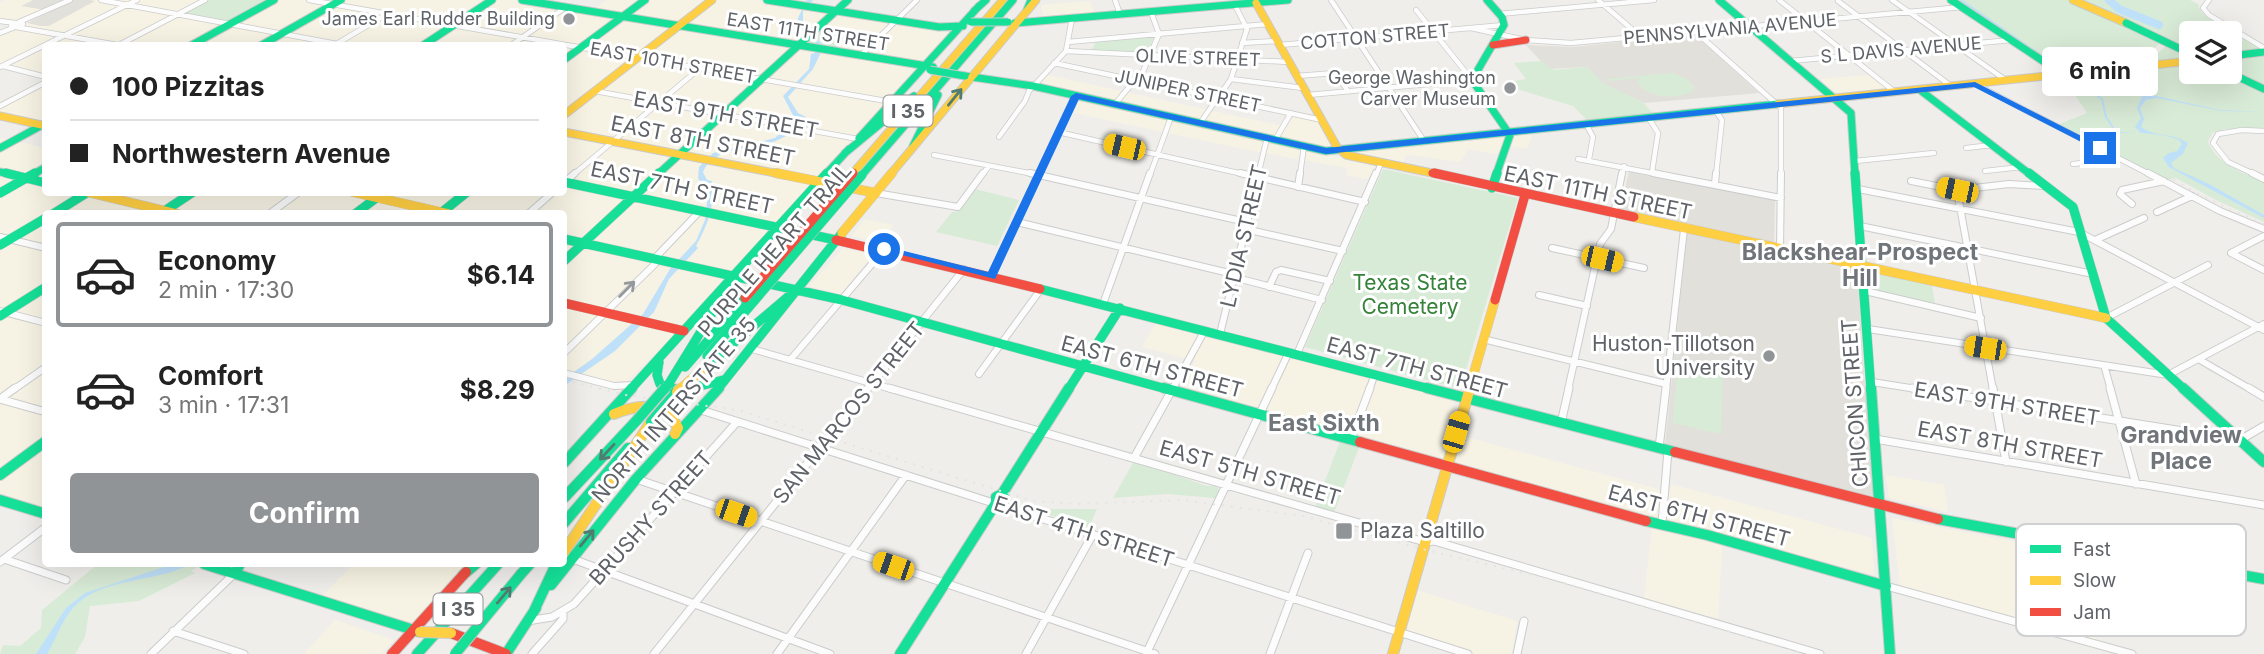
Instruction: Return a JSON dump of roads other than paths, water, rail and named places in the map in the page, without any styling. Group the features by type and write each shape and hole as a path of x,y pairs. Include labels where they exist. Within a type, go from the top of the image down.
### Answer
{"main road":[{"path":"197,42 274,0"},
{"path":"428,42 492,0"},
{"name":"EAST 11TH STREET","path":"522,0 1033,86 1326,151 1339,150 1346,155 1492,188 2106,318"},
{"path":"567,58 645,0"},
{"path":"567,113 712,0"},
{"path":"767,0 966,24"},
{"path":"567,258 848,0"},
{"name":"NORTH INTERSTATE 35","path":"567,460 730,280 784,227 820,181 892,102 929,68 951,37 966,24 984,0"},
{"path":"977,37 997,0"},
{"name":"PURPLE HEART TRAIL","path":"977,37 1003,0"},
{"name":"PURPLE HEART TRAIL","path":"680,369 750,299 965,50 1013,0"},
{"path":"977,37 1020,0"},
{"path":"1034,0 1027,11 1032,18 1046,20"},
{"path":"939,27 1151,12 1192,4 1235,5 1287,0"},
{"path":"1487,0 1499,14 1502,30 1472,80 1509,132"},
{"name":"CHICON STREET","path":"1719,0 1851,113 1890,654"},
{"path":"1951,0 2064,75"},
{"path":"2073,0 2179,48"},
{"path":"1256,1 1339,150 2179,62"},
{"path":"267,42 337,2"},
{"name":"NORTH INTERSTATE 35","path":"567,555 732,374 1010,23 1027,11"},
{"path":"899,18 950,31 951,37"},
{"path":"1493,45 1525,40"},
{"path":"913,146 936,98 965,50"},
{"path":"845,153 965,50"},
{"path":"2242,55 2261,51"},
{"path":"1465,71 1478,70"},
{"path":"2242,79 2264,89"},
{"path":"1920,90 2073,207 2106,318 2264,462"},
{"path":"0,116 42,125"},
{"path":"0,148 42,126"},
{"path":"1492,188 1509,132"},
{"name":"EAST 8TH STREET","path":"567,133 876,193"},
{"path":"0,193 42,169"},
{"path":"829,171 832,180 836,182 869,187 885,182"},
{"path":"0,172 42,182"},
{"name":"EAST 7TH STREET","path":"567,184 884,249 1879,505 2016,534"},
{"path":"1393,654 1525,195"},
{"path":"60,210 83,196"},
{"path":"100,196 154,210"},
{"path":"165,210 187,196"},
{"path":"360,210 379,196"},
{"path":"384,196 433,210"},
{"path":"447,210 463,196"},
{"path":"0,245 5,238 42,220"},
{"path":"784,227 826,233 845,229"},
{"name":"EAST 6TH STREET","path":"567,240 674,263 730,280 842,300 1886,586"},
{"path":"567,494 668,385 680,369 730,280"},
{"path":"2,313 42,289"},
{"path":"567,520 701,367 796,290"},
{"name":"PURPLE HEART TRAIL","path":"701,367 750,299"},
{"path":"567,304 684,331"},
{"path":"900,654 996,503 996,497 1002,494 1121,308"},
{"path":"663,354 655,374 658,383 666,387 698,390 711,387 732,374"},
{"path":"602,421 626,407 655,407 675,417 678,428 673,438"},
{"path":"567,555 651,422"},
{"path":"0,474 42,444"},
{"path":"0,500 42,513"},
{"path":"214,567 417,631 451,633 506,654"},
{"path":"235,573 238,567"},
{"path":"392,654 417,631 472,567"},
{"name":"I 35","path":"418,654 495,567"},
{"name":"I 35","path":"455,654 528,567"},
{"path":"530,617 555,567"},
{"name":"NORTH INTERSTATE 35","path":"506,654 560,567"},
{"name":"EAST 7TH STREET","path":"2246,576 2264,579"}],"street":[{"path":"0,33 70,0"},
{"path":"101,0 322,42"},
{"path":"50,42 137,0"},
{"path":"126,42 205,0"},
{"name":"EAST 10TH STREET","path":"309,0 337,2 387,14 552,42"},
{"path":"860,56 917,0"},
{"path":"1115,0 1120,14"},
{"path":"1331,0 1424,141"},
{"path":"1499,14 1600,2 1654,0"},
{"path":"1779,0 1895,92"},
{"path":"1892,0 2007,81"},
{"path":"2208,0 2203,8 2209,15 2261,51"},
{"path":"1838,1 1951,86"},
{"path":"1600,2 1641,37"},
{"path":"1200,124 1231,79 1247,26 1235,5"},
{"path":"515,42 566,7"},
{"name":"PENNSYLVANIA AVENUE","path":"1502,30 1525,40 1571,43 1962,7"},
{"path":"1416,10 1472,80"},
{"path":"1115,104 1137,81 1159,34 1151,12"},
{"path":"341,42 387,14"},
{"path":"999,137 1033,86 1066,51 1072,18"},
{"path":"2,22 105,42"},
{"path":"1068,41 1268,24"},
{"name":"COTTON STREET","path":"1471,28 1502,30"},
{"name":"COTTON STREET","path":"1242,43 1357,38 1471,28 1502,30"},
{"path":"1696,32 1777,104 1782,112 1780,250"},
{"name":"S L DAVIS AVENUE","path":"1791,61 2011,40"},
{"name":"EAST 10TH STREET","path":"567,45 892,102"},
{"path":"1,66 42,46"},
{"name":"OLIVE STREET","path":"1066,51 1289,62"},
{"name":"JUNIPER STREET","path":"1054,63 1322,120"},
{"path":"1,66 42,76"},
{"path":"567,180 700,68"},
{"path":"1297,76 1335,73 1348,91"},
{"path":"1231,79 1306,91 1348,91 1472,80"},
{"path":"0,106 42,84"},
{"path":"1975,84 2192,196 2264,229"},
{"name":"EAST 9TH STREET","path":"595,91 858,139"},
{"path":"991,276 1076,96"},
{"path":"1715,110 1722,120 1715,184"},
{"name":"LYDIA STREET","path":"1220,334 1258,178 1271,139 1292,113"},
{"path":"1103,304 1171,117"},
{"path":"1648,117 1658,130 1652,172"},
{"path":"1586,124 1593,137 1589,159"},
{"path":"2264,131 2228,131 2218,134 2213,143 2228,162 2264,179"},
{"path":"1058,132 1365,202"},
{"path":"1966,148 1992,145"},
{"path":"1298,187 1304,146"},
{"path":"1856,161 1934,153"},
{"path":"934,155 1141,198 1343,251"},
{"path":"1578,159 1781,198"},
{"path":"2073,164 2122,159"},
{"path":"636,479 1149,653 1227,484 1322,300 1381,163"},
{"name":"EAST 8TH STREET","path":"876,193 958,207 989,166"},
{"path":"1561,423 1600,244 1611,229 1624,166"},
{"path":"1985,171 2021,167"},
{"path":"1911,181 1957,190 2008,184 2045,186"},
{"path":"2132,204 2120,194 2122,190 2164,181"},
{"path":"1858,189 2079,232 2262,327"},
{"path":"1957,190 2006,462"},
{"path":"274,210 294,196"},
{"path":"533,210 548,196"},
{"path":"2157,212 2192,196"},
{"path":"567,350 655,264 654,259 697,211"},
{"path":"2095,240 2144,218"},
{"path":"1017,222 1233,275 1322,300"},
{"path":"1860,226 2093,274"},
{"path":"1662,523 1666,384 1684,229"},
{"path":"2264,236 2231,253 2264,270"},
{"path":"5,238 42,247"},
{"path":"1552,248 1644,268"},
{"path":"791,359 884,249"},
{"path":"2106,318 2208,265"},
{"name":"SAN MARCOS STREET","path":"653,654 964,269"},
{"path":"1269,286 1276,272 1282,270 1330,281"},
{"path":"979,374 1041,289"},
{"path":"1865,291 1981,317"},
{"path":"1539,295 1587,306"},
{"path":"2,313 42,322"},
{"path":"1868,329 2168,375 2262,327"},
{"path":"1134,458 1205,330"},
{"path":"1483,339 1666,384"},
{"name":"EAST 5TH STREET","path":"752,349 1425,542 1434,541 1460,548 1820,654"},
{"path":"2200,360 2264,397"},
{"path":"2104,365 2136,484"},
{"path":"0,399 42,371"},
{"path":"567,374 624,387 636,384"},
{"path":"1351,439 1375,374"},
{"name":"EAST 9TH STREET","path":"1872,382 2240,440"},
{"path":"0,399 42,411"},
{"name":"EAST 4TH STREET","path":"701,410 1468,654"},
{"name":"BRUSHY STREET","path":"531,654 563,619 563,614 606,571 737,422"},
{"path":"2240,440 2264,426"},
{"name":"EAST 8TH STREET","path":"1875,439 2264,505"},
{"path":"777,654 906,475"},
{"path":"2,561 42,530"},
{"path":"1026,654 1093,534"},
{"path":"1270,654 1308,553"},
{"path":"567,555 830,654"},
{"path":"2,561 66,580"},
{"path":"150,654 235,573"},
{"name":"EAST 6TH STREET","path":"1886,586 2016,622"},
{"path":"530,617 544,620 563,614"},
{"path":"1517,654 1524,621"},
{"path":"173,631 244,654"},
{"name":"EAST 6TH STREET","path":"2067,636 2132,654"}],"water":[{"path":"807,0 813,0 803,11 803,28 824,46 813,69 788,97 798,113 806,117 789,134 776,141 728,152 709,163 703,172 707,180 712,181 711,207 696,246 698,248 669,279 654,312 615,351 567,384 567,377 592,359 643,314 670,269 696,241 705,220 708,194 698,178 699,167 713,153 775,138 795,119 783,96 809,69 811,54 817,49 814,38 798,30 798,18"},
{"path":"2147,94 2220,110 2264,112 2222,111 2157,98 2146,100 2140,108 2144,119 2141,127 2188,143 2183,154 2171,163 2174,168 2209,184 2264,215 2264,218 2169,167 2163,158 2177,151 2182,144 2179,140 2167,136 2141,133 2135,127 2141,118 2137,108 2142,96"},
{"path":"2101,131 2141,133 2078,134"},
{"path":"164,567 183,567 161,575 114,585 86,597 70,612 47,654 36,654 66,608 85,593"}],"waterway":[{"path":"1961,0 2061,69"},
{"path":"2109,0 2119,9 2159,25"},
{"path":"2071,78 2102,99 2106,117 2116,132"}],"railway":[{"path":"2155,0 2163,22 2164,38 2159,49 2117,79 2110,92 2110,114 2121,135 2164,174 2264,224"},
{"path":"567,381 626,395 738,410 1033,501 1077,504 1182,500 1303,516 1422,549 1554,580 1805,654"}],"place":[{"name":"James Earl Rudder Building","path":"569,19"},
{"name":"George Washington Carver Museum","path":"1510,88"},
{"name":"Huston-Tillotson University","path":"1769,356"},
{"name":"Plaza Saltillo","path":"1344,531"}],"district":[{"name":"Blackshear-Prospect Hill","path":"1860,265"},
{"name":"East Sixth","path":"1324,423"},
{"name":"Grandview Place","path":"2181,448"}],"park label":[{"name":"Texas State Cemetery","path":"1410,295"}]}
